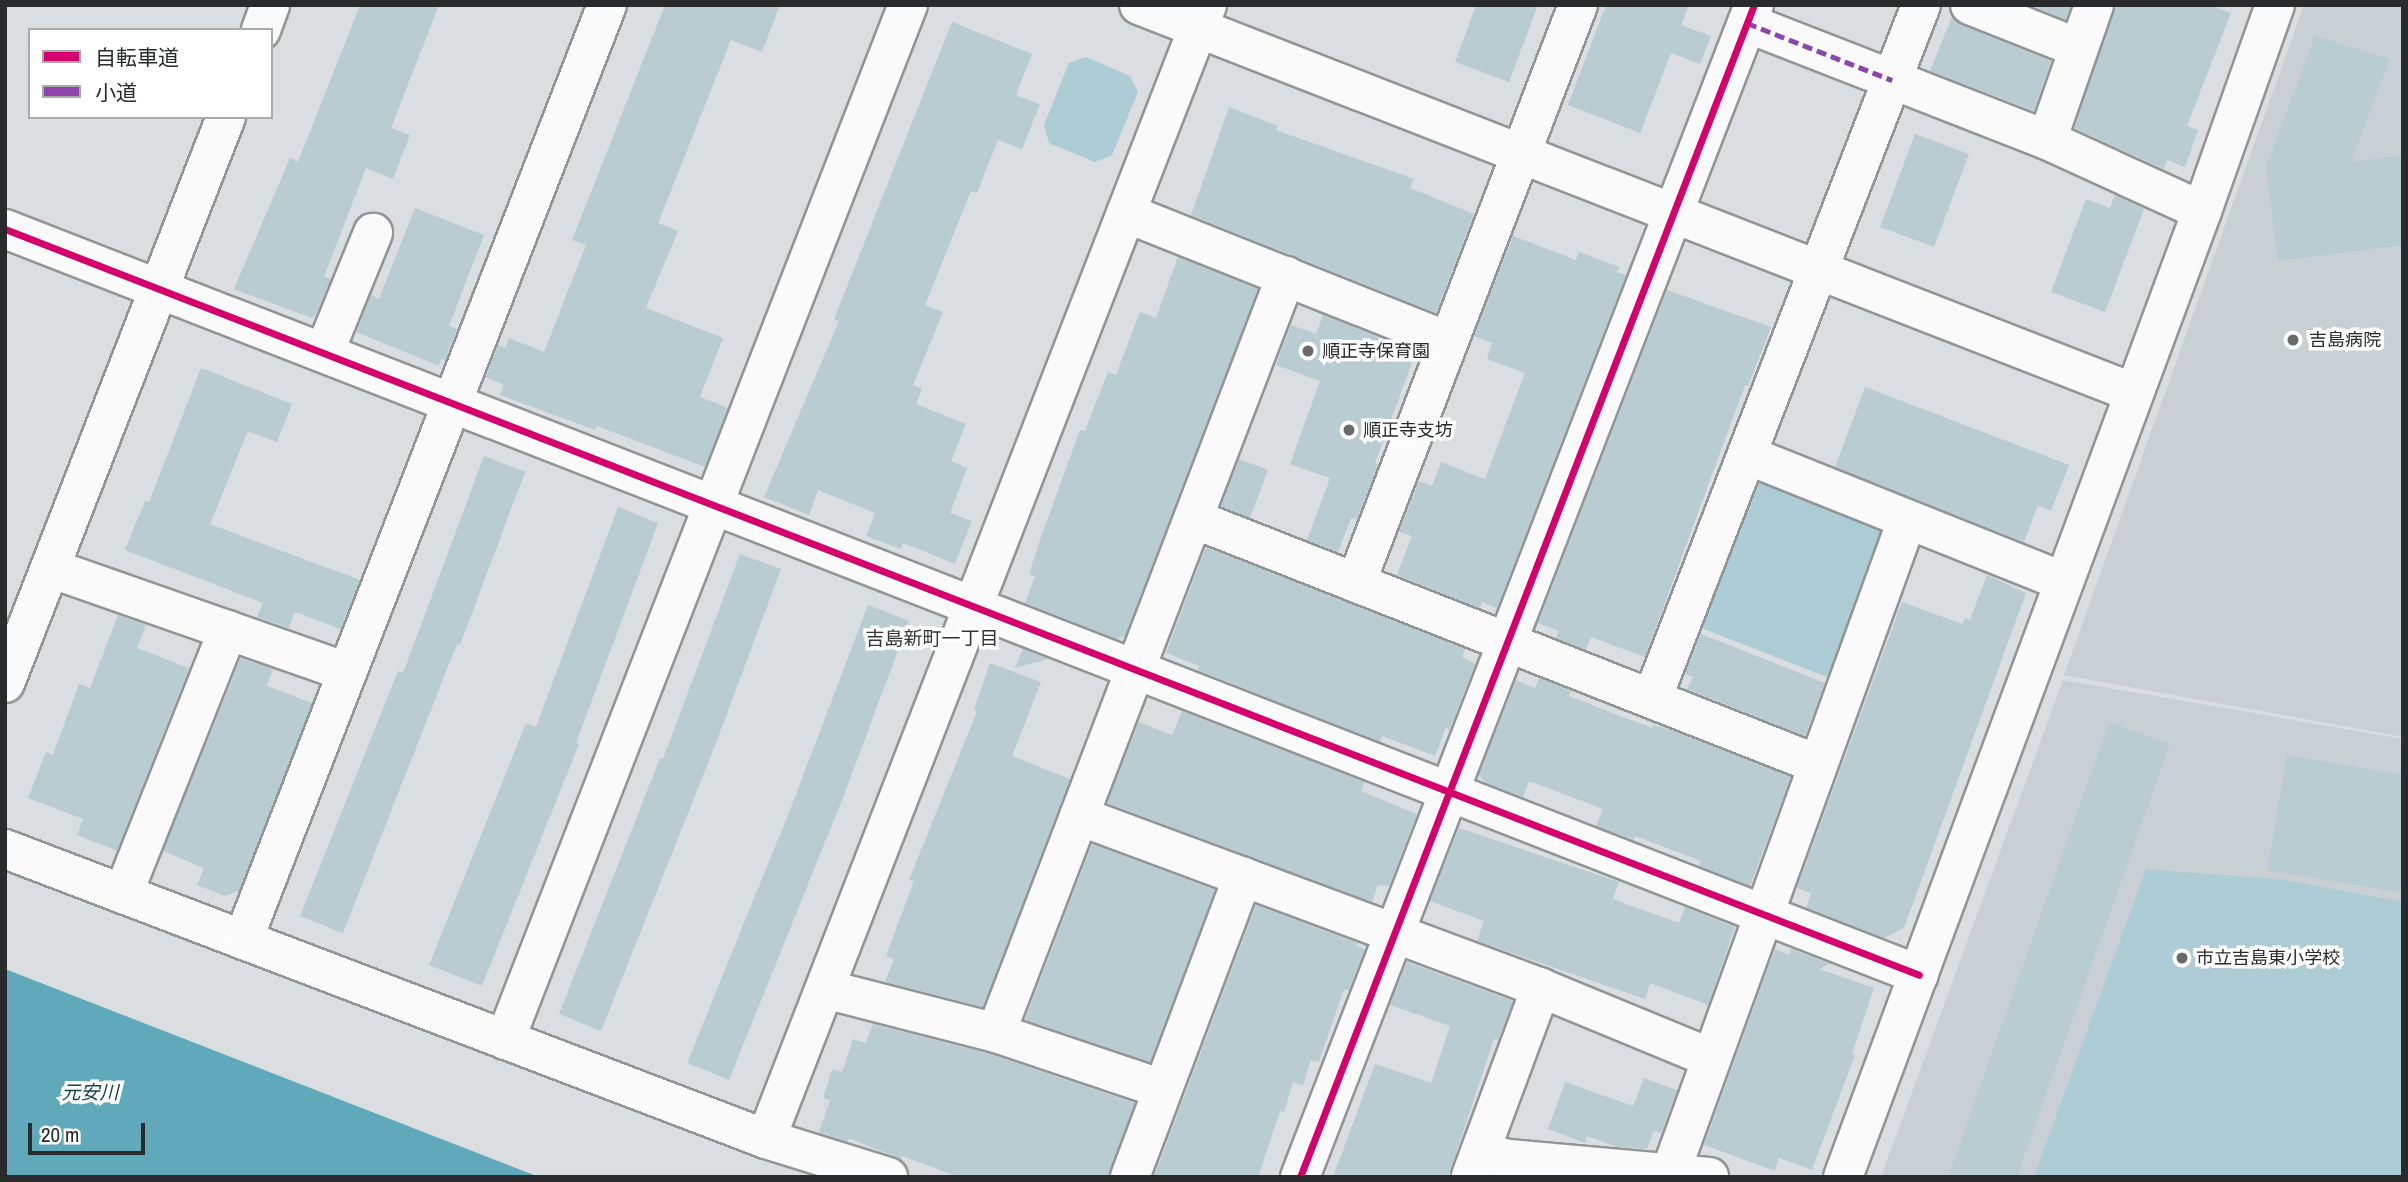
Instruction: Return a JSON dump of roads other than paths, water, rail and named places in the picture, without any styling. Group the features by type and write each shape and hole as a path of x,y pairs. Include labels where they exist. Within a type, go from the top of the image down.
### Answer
{"street":[{"path":"262,28 270,5"},
{"path":"243,940 607,5"},
{"path":"505,1040 908,5"},
{"path":"1139,5 1202,17 1520,155 2134,393"},
{"path":"1356,583 1578,5"},
{"path":"1652,699 1921,5"},
{"path":"1970,5 2078,48"},
{"path":"2047,140 2094,5"},
{"path":"1843,1177 2202,211 2275,5"},
{"path":"1300,1177 1750,14 1892,80 2047,140 2202,211"},
{"path":"766,1139 1202,17"},
{"path":"5,683 225,119"},
{"path":"1126,212 1448,341"},
{"path":"5,229 1919,975"},
{"path":"324,353 373,233"},
{"path":"996,1033 1286,276"},
{"path":"1747,455 2064,582"},
{"path":"1194,519 1817,764"},
{"path":"1671,1171 1907,520"},
{"path":"50,568 347,672"},
{"path":"123,894 228,631"},
{"path":"1079,816 1541,988 1711,1058"},
{"path":"5,849 766,1139 888,1177"},
{"path":"1130,1177 1243,877"},
{"path":"1541,988 1475,1164 1509,1159 1671,1171 1709,1177"},
{"path":"825,989 996,1033 1162,1089"}],"water":[{"name":"元安川","path":"5,969 539,1177 5,1177"}],"place":[{"name":"吉島病院","path":"2293,340"},
{"name":"順正寺保育園","path":"1308,351"},
{"name":"順正寺支坊","path":"1349,430"},
{"name":"市立吉島東小学校","path":"2182,958"}],"district":[{"name":"吉島新町一丁目","path":"932,639"}]}
